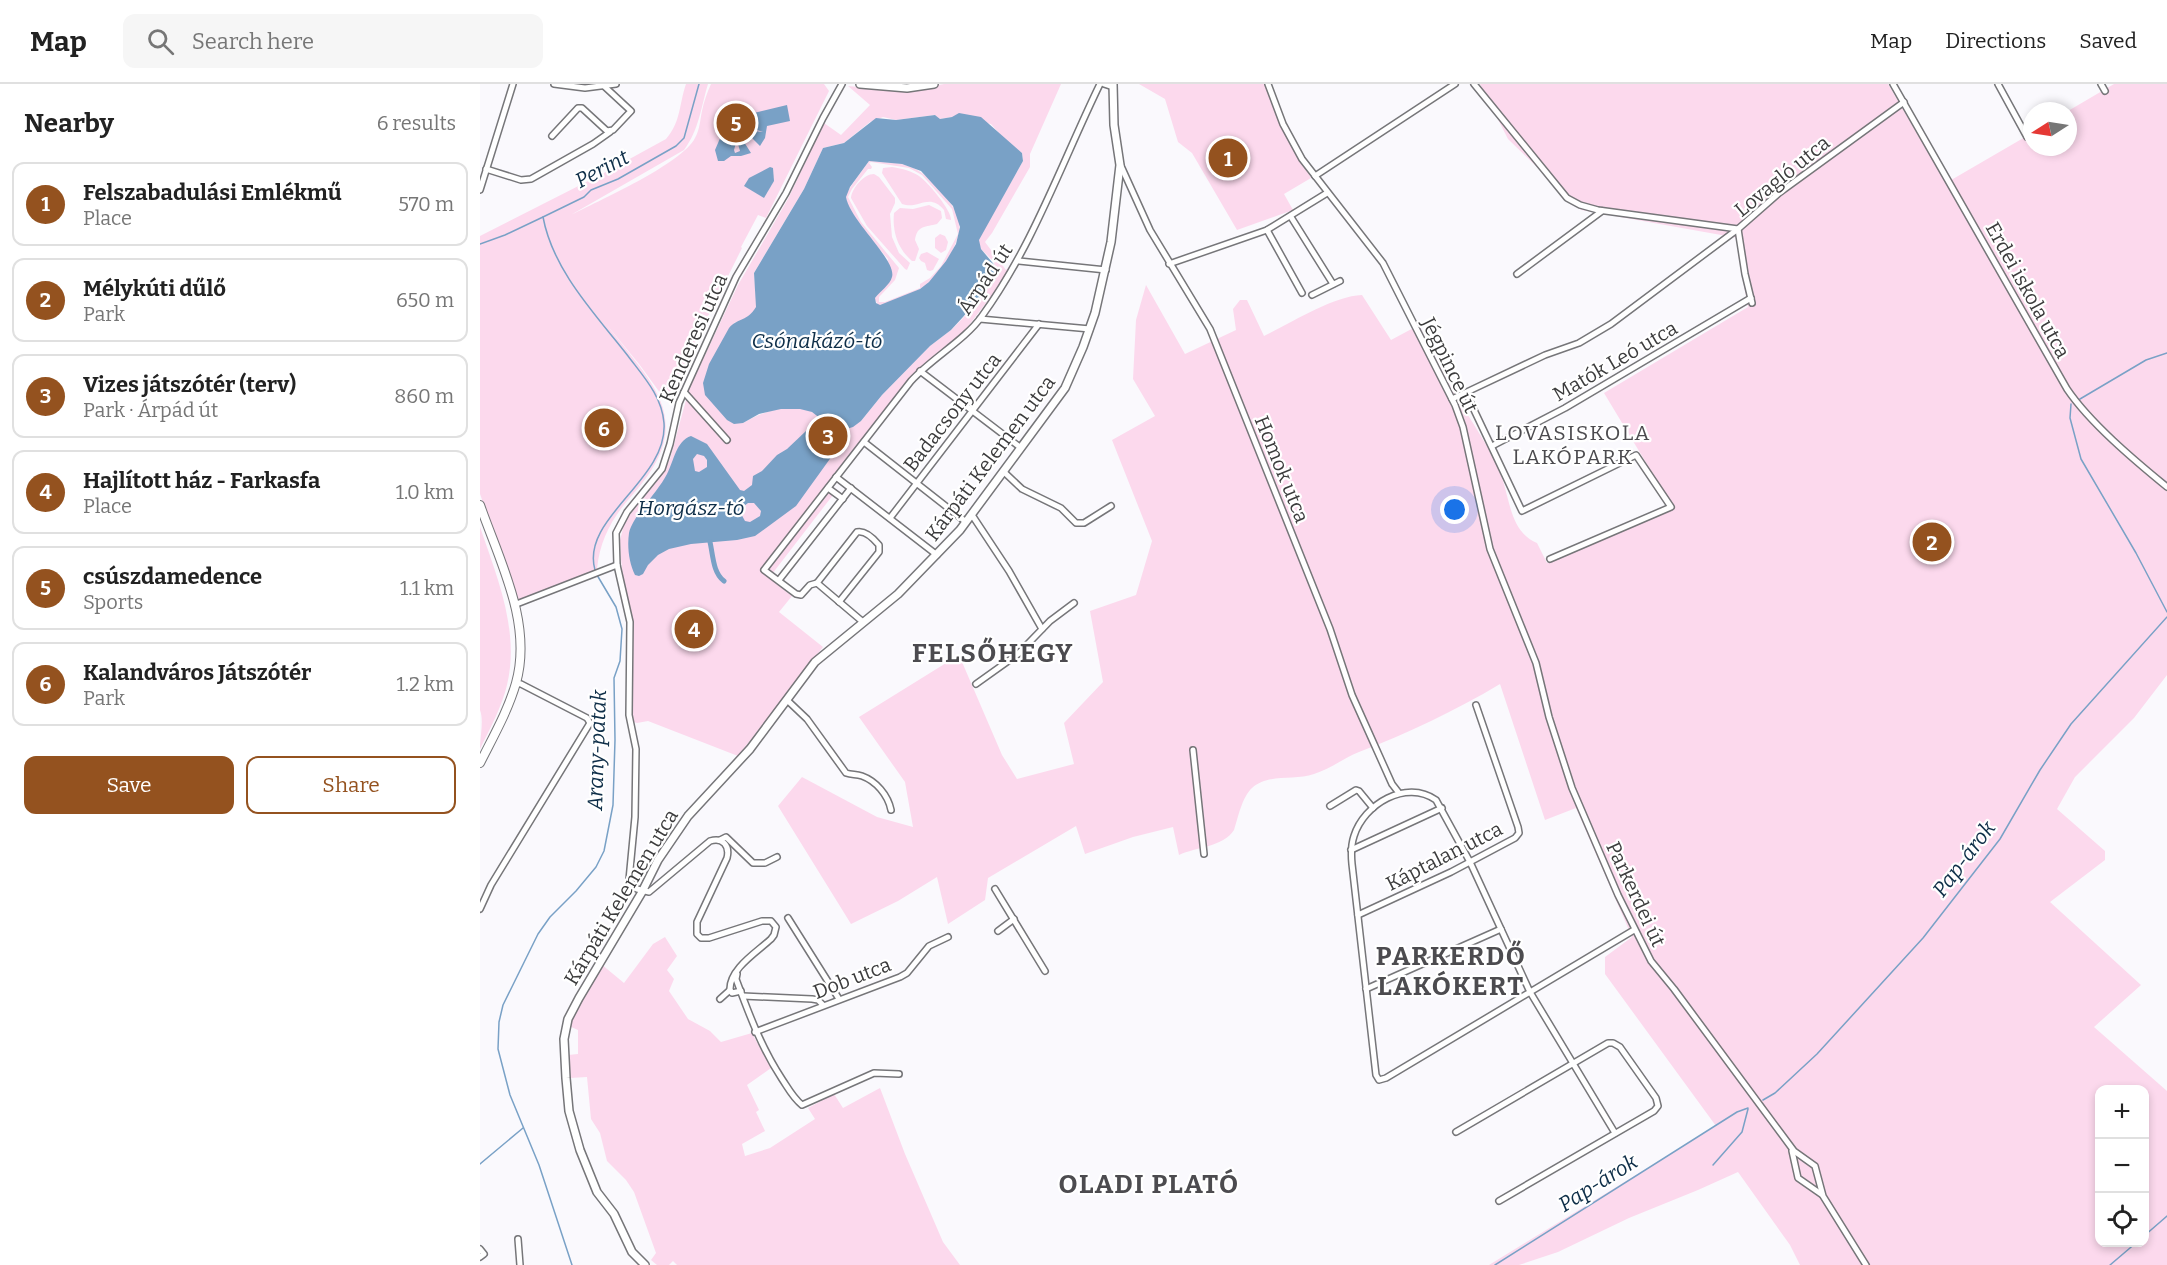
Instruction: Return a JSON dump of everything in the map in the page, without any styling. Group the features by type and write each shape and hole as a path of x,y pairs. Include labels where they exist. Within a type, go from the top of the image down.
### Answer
{"main road":[{"path":"480,505 514,605 520,646 516,683 480,763"}],"street":[{"path":"480,190 513,84"},
{"path":"554,84 585,88 616,84"},
{"name":"Kenderesi utca","path":"642,892 628,876 635,818 636,749 629,707 630,622 617,565 615,542 620,522 662,469 679,403 736,277 786,193 842,84"},
{"path":"860,84 907,88 934,84"},
{"path":"1101,84 1113,86"},
{"name":"Árpád út","path":"779,580 764,570 920,371 980,319 1018,261 1101,84"},
{"name":"Jégpince út","path":"1268,84 1293,142 1326,194 1383,263 1452,399 1463,427 1490,549 1544,688"},
{"path":"1315,176 1455,84"},
{"path":"1474,84 1567,198 1580,205 1602,211 1738,229"},
{"name":"Erdei iskola utca","path":"1893,84 2074,400 2115,441 2167,487"},
{"path":"1998,84 2023,130"},
{"path":"2101,84 2105,91"},
{"path":"486,170 520,180 531,179 610,132 631,111 604,86"},
{"name":"Kárpáti Kelemen utca","path":"645,1265 632,1252 614,1214 597,1192 585,1164 569,1111 563,1049 568,1019 642,892 658,860 688,816 750,749 815,662 898,594 937,555 972,515 1065,388 1090,329 1106,270 1120,165 1114,125 1113,86"},
{"name":"Lovagló utca","path":"1752,300 1744,274 1738,229 1779,192 1904,102"},
{"path":"552,136 578,108 582,108 610,132"},
{"name":"Homok utca","path":"1120,165 1143,217 1210,330 1330,628 1352,695 1392,784 1399,794"},
{"path":"1169,264 1267,230 1326,194"},
{"path":"1517,274 1602,211"},
{"path":"1291,217 1332,284"},
{"path":"1452,399 1545,355 1579,343 1611,324 1738,229"},
{"path":"1267,230 1302,293"},
{"path":"1018,261 1106,270"},
{"path":"1312,295 1340,281"},
{"name":"Matók Leó utca","path":"1492,446 1565,408 1752,300"},
{"path":"980,319 1090,329"},
{"name":"Badacsony utca","path":"890,518 974,411 1038,324"},
{"path":"920,371 1022,448"},
{"path":"684,392 727,440"},
{"path":"1466,393 1522,511 1636,455 1671,507 1550,559"},
{"path":"864,442 966,522"},
{"path":"1004,472 1022,489 1054,504 1073,521 1080,524 1111,506"},
{"path":"836,477 937,555"},
{"path":"828,488 843,498"},
{"path":"838,602 879,552 879,545 876,541 864,532 857,532 817,584 810,585 801,595 796,594 779,580 851,488"},
{"path":"972,515 1009,571 1042,629"},
{"path":"514,605 617,565"},
{"path":"817,584 863,622"},
{"path":"976,684 1018,654 1042,629 1074,603"},
{"path":"480,909 491,885 590,723 587,718 516,683"},
{"name":"Parkerdei út","path":"1544,688 1549,717 1572,788 1634,930 1651,961 1791,1147 1798,1155 1815,1166 1822,1196 1866,1265"},
{"path":"787,700 807,719 846,773 862,776 878,786 887,797 891,810"},
{"name":"Káptalan utca","path":"1358,915 1470,862 1515,838 1519,832 1476,705"},
{"path":"1193,750 1204,854"},
{"path":"1330,806 1356,790 1373,808"},
{"path":"1615,1133 1530,992 1470,862 1436,800 1423,793 1406,791 1391,796 1373,808 1354,834 1352,850 1358,915 1376,1075 1379,1080 1386,1078 1530,992 1634,930"},
{"path":"1352,850 1442,808"},
{"path":"642,892 652,890 710,841 726,837 753,863 765,863 777,857"},
{"path":"720,840 727,847 727,858 697,922 697,934 701,938 709,938 762,921 771,921 776,927 771,939 732,978 730,990 720,999"},
{"path":"995,889 1045,971"},
{"path":"788,918 839,999"},
{"path":"998,931 1014,919"},
{"path":"1366,989 1501,929"},
{"name":"Dob utca","path":"755,1032 900,977 907,973 928,946 948,937"},
{"path":"738,971 736,979 755,1032 772,1064 802,1105 874,1073 899,1074"},
{"path":"730,990 732,993 812,999 818,1000 823,1005"},
{"path":"1456,1132 1604,1044 1612,1043 1620,1047 1656,1098 1658,1106 1654,1111 1499,1201"},
{"name":"Parkerdei út","path":"1791,1147 1798,1178 1822,1196"},
{"path":"518,1239 520,1265"},
{"path":"480,1249 484,1254 480,1257"}],"shaded area":[{"path":"686,84 708,84 696,126 684,150 569,216 638,181 674,159 687,148 698,131 711,84 824,84 829,91 766,218 758,215 741,247 666,401 639,364 606,324 639,366 662,404 666,424 663,444 653,467 609,528 601,547 597,569 518,601 480,494 480,236 666,139 677,119"},
{"path":"944,84 1061,84 1030,154 1030,167 985,242 1006,270 1012,263 1015,265 966,329 914,374 826,489 833,495 769,578 792,596 779,612 823,647 738,756 648,721 634,722 631,703 633,621 624,587 620,540 625,521 663,473 670,459 689,389 738,285 788,199 824,123 841,135 870,105 848,86 892,90","holes":["935,115 940,119 952,117 991,124 1005,140 1022,153 1023,161 978,240 981,249 994,262 996,278 963,318 930,346 882,395 861,421 832,427 812,412 786,408 758,415 743,423 734,323 747,319 757,307 754,273 804,189 823,148 844,143 870,122 883,117 896,120"]},
{"path":"1139,84 1265,84 1281,124 1311,178 1284,194 1293,210 1237,230 1192,153 1178,142 1165,99"},
{"path":"1480,84 1888,84 1946,183 2023,138 2023,156 2077,156 2077,106 2114,84 2167,84 2167,675 2134,718 2075,777 2057,809 2105,851 2105,860 2050,902 2141,985 2094,1027 2167,1091 2167,1265 1800,1265 1790,1245 1738,1172 1629,1218 1558,1252 1519,1265 1489,1265 1716,1126 1605,974 1605,957 1632,937 1576,808 1545,820 1500,684 1431,721 1353,754 1320,772 1259,783 1246,797 1234,830 1223,840 1209,846 1179,855 1173,827 1133,837 1085,854 1076,826 988,878 985,900 948,924 937,877 898,901 851,924 778,806 802,777 877,817 913,827 905,782 859,717 959,655 1002,755 1017,779 1074,764 1064,723 1103,682 1090,611 1136,595 1152,541 1112,440 1155,416 1133,379 1136,320 1146,285 1185,354 1236,330 1233,309 1240,300 1247,300 1264,336 1325,305 1362,295 1391,340 1419,325 1453,391 1493,458 1517,525 1522,532 1537,543 1547,563 1674,509 1604,393 1748,307 1738,254 1738,238 1581,210 1508,139"},
{"path":"869,161 902,164 926,176 947,199 959,220 958,234 952,209 922,175 909,168 869,163 871,169 868,169 848,197 861,222 899,268 895,280 879,297 879,302 885,302 920,288 920,284 930,278 941,266 958,235 954,248 943,267 930,282 918,290 902,298 878,305 874,298 888,259 856,220 847,203 847,193"},
{"path":"892,167 909,171 923,179 944,204 951,220 946,219 944,210 934,202 902,204 882,173 883,168"},
{"path":"874,174 895,198 890,214 892,237 899,253 910,263 907,270 867,226 851,198 859,182 866,176"},
{"path":"929,205 941,211 942,218 937,224 920,229 915,240 919,249 915,261 912,261 897,240 894,213 900,208 913,209"},
{"path":"940,234 945,236 948,242 946,250 941,253 935,248 935,238"},
{"path":"927,252 939,259 930,271 919,258 921,254"},
{"path":"480,527 505,604 511,645 505,693 480,749 482,724 480,710"},
{"path":"665,937 677,956 667,970 674,979 669,991 688,1019 710,1031 721,1042 752,1033 771,1068 747,1085 759,1110 756,1112 765,1131 742,1144 745,1156 770,1148 815,1119 808,1108 834,1094 843,1108 880,1088 905,1154 943,1242 960,1265 677,1265 673,1261 669,1265 657,1265 651,1260 656,1253 634,1192 626,1180 607,1161 600,1133 591,1119 587,1077 570,1078 568,1055 578,1054 578,1030 569,1026 580,999 601,964 624,983 653,944"}],"water":[{"path":"787,105 790,121 767,126 765,138 760,146 751,137 753,131 763,132 754,129 750,114"},
{"name":"Csónakázó-tó","path":"959,113 981,117 1022,153 1023,161 979,240 981,249 997,268 996,278 951,330 930,346 853,427 843,430 831,427 812,412 800,409 781,409 759,414 743,423 734,424 727,420 705,395 703,383 709,364 729,328 749,315 756,307 754,273 804,189 823,148 844,143 876,118 896,120 935,115 940,119","holes":["869,161 902,164 921,171 953,206 960,227 956,244 929,282 920,289 880,305 876,303 875,298 891,280 892,270 849,207 846,197 850,187"]},
{"path":"721,136 736,143 735,153 740,151 738,144 744,142 751,153 718,161 715,150"},
{"path":"770,167 773,168 774,181 764,198 744,186 749,178"},
{"name":"Horgász-tó","path":"811,430 825,441 832,456 796,506 755,536 669,549 658,555 643,574 635,575 628,549 631,527 663,481 682,442 691,436 707,444 740,490 744,491 752,485 753,476 762,471 806,431","holes":["697,454 704,456 707,460 707,467 699,472 695,471 693,459","748,503 754,503 761,511 760,516 750,522 745,521 740,512"]}],"waterway":[{"name":"Perint","path":"480,244 505,235 584,197 591,190 618,179 676,146 684,138 699,84"},
{"name":"Arany-patak","path":"543,217 548,237 566,274 651,387 660,404 664,423 662,444 653,463 600,533 594,551 595,570"},
{"name":"Pap-árok","path":"2080,399 2146,360 2167,353"},
{"name":"Pap-árok","path":"2071,404 2070,418 2081,459 2136,553 2167,612"},
{"path":"821,433 824,429"},
{"path":"710,542 716,569 724,581"},
{"name":"Arany-patak","path":"572,1265 539,1165 510,1095 498,1049 499,1022 503,1005 538,934 550,917 596,867 604,851 613,805 614,678 620,661 622,629 616,607 597,575"},
{"name":"Pap-árok","path":"1763,1100 1775,1093 1817,1054 1923,938 2000,839 2040,770 2071,724 2167,617"},
{"name":"Pap-árok","path":"1495,1265 1737,1112 1748,1108"},
{"path":"1713,1165 1742,1132 1748,1109"},
{"path":"480,1164 523,1128"},
{"path":"2149,1232 2167,1216"},
{"path":"2110,1265 2131,1247"}],"place":[{"name":"csúszdamedence","path":"736,123"},
{"name":"Felszabadulási Emlékmű","path":"1228,158"},
{"name":"Kalandváros Játszótér","path":"604,428"},
{"name":"Vizes játszótér (terv)","path":"828,436"},
{"name":"Mélykúti dűlő","path":"1932,542"},
{"name":"Hajlított ház - Farkasfa","path":"694,629"}],"district":[{"name":"LOVASISKOLA LAKÓPARK","path":"1573,445"},
{"name":"FELSŐHEGY","path":"993,653"},
{"name":"PARKERDŐ LAKÓKERT","path":"1451,971"},
{"name":"OLADI PLATÓ","path":"1149,1184"}]}
